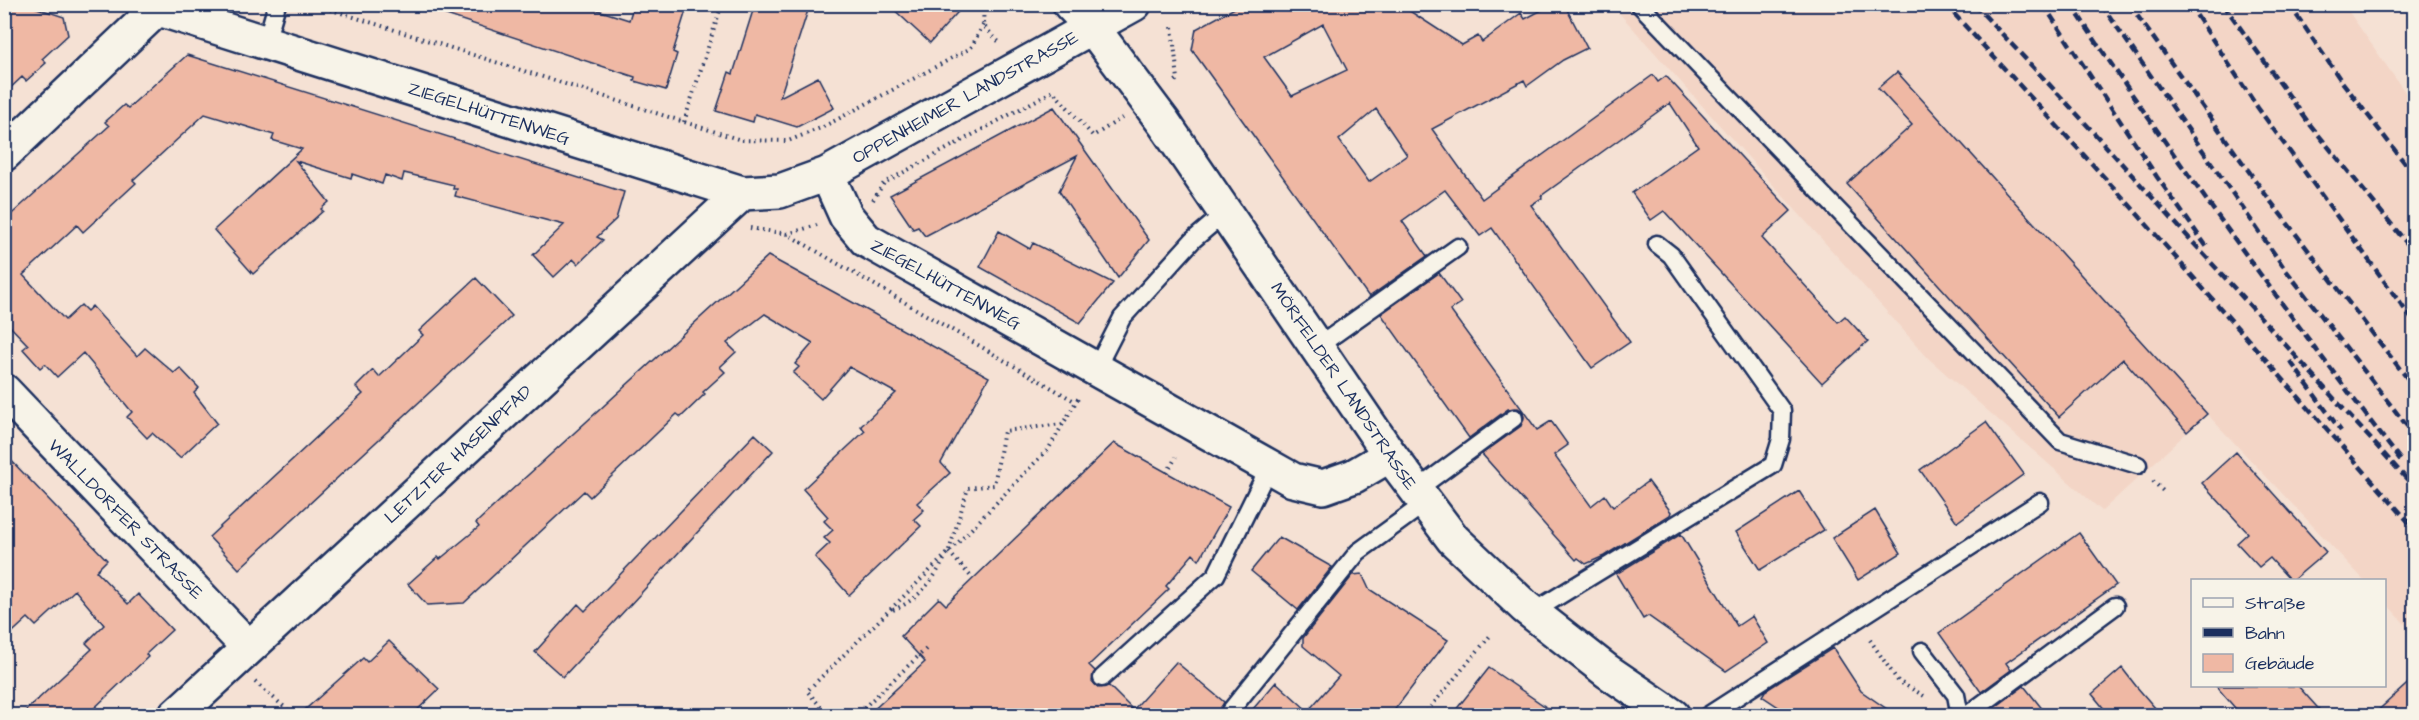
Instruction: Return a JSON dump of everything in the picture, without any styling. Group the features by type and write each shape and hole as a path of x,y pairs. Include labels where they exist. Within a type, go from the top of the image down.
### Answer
{"street":[{"name":"OPPENHEIMER LANDSTRASSE","path":"827,174 1081,16 1134,4"},
{"name":"ZIEGELHÜTTENWEG","path":"150,7 742,193 780,191 827,174"},
{"path":"4,154 150,7"},
{"name":"MÖRFELDER LANDSTRASSE","path":"1081,16 1148,101 1390,455 1453,538 1534,614 1607,671 1673,716"},
{"path":"827,174 856,228"},
{"name":"LETZTER HASENPFAD","path":"175,716 742,193"},
{"name":"ZIEGELHÜTTENWEG","path":"856,228 1293,480 1323,487 1354,476 1390,455"},
{"name":"WALLDORFER STRASSE","path":"4,391 240,655"}],"lane":[{"path":"266,42 277,4"},
{"path":"1639,4 2060,441 2138,465"},
{"path":"1097,367 1122,318 1193,240 1226,212"},
{"path":"1534,614 1536,610 1571,586 1773,465 1781,439 1782,411 1671,255 1657,244"},
{"path":"1317,346 1458,247"},
{"path":"1227,715 1358,552 1514,418"},
{"path":"1102,678 1216,575 1269,467"},
{"path":"1707,716 2040,502"},
{"path":"1966,716 2115,606"},
{"path":"1922,651 1956,695 1960,716"}],"path":[{"path":"313,4 741,140 788,141 823,128 971,48 983,25"},
{"path":"684,122 722,4"},
{"path":"711,222 787,234 856,228 884,183 1053,91 1093,136 1178,79 1172,27"},
{"path":"787,234 1076,402"},
{"path":"829,716 807,691 949,552 1048,448 1097,367"},
{"path":"889,611 910,603 930,584 949,552 968,488 994,485 1004,431 1063,424"},
{"path":"1167,473 1176,457"},
{"path":"949,552 973,579"},
{"path":"1856,620 1898,681 1928,699"},
{"path":"1423,716 1490,636"},
{"path":"855,716 926,649"},
{"path":"240,655 295,716"}],"shaded area":[{"path":"1612,5 2344,5 2414,105 2414,634 2386,603 2386,579 2363,579 2207,414 2102,511 1929,359"}],"building":[{"path":"4,4 25,4 64,17 68,35 42,59 46,63 26,81 22,77 4,94"},
{"path":"432,4 579,4 629,20 634,4 688,4 673,52 677,54 666,90 634,81 635,77 431,10"},
{"path":"755,4 810,4 780,97 818,77 834,108 797,127 755,114 753,122 716,111 729,72 733,74"},
{"path":"888,4 965,4 930,43"},
{"path":"1242,4 1399,4 1462,45 1478,36 1482,42 1521,13 1525,19 1553,4 1564,4 1587,48 1563,60 1527,86 1524,80 1432,129 1482,199 1653,75 1658,82 1666,76 1791,211 1762,238 1838,322 1845,316 1868,341 1822,383 1664,211 1651,220 1632,193 1698,146 1670,103 1531,205 1630,342 1592,368 1492,228 1480,236 1445,190 1402,221 1427,256 1369,297 1192,50 1196,29","holes":["1323,24 1347,70 1292,96 1264,57","1376,109 1407,155 1369,182 1339,140"]},
{"path":"187,55 624,192 616,219 597,237 603,240 578,264 573,259 554,277 533,255 564,225 455,196 457,189 453,189 454,185 404,173 402,181 385,175 382,184 352,174 351,178 296,161 329,202 321,209 323,211 253,274 214,230 302,149 272,140 274,135 205,114 133,180 136,183 83,232 77,225 23,275 65,320 81,305 87,311 92,306 137,356 145,348 174,373 180,368 199,388 194,393 217,423 180,458 152,433 147,438 127,417 132,412 83,353 57,377 45,364 40,368 23,349 28,345 4,320 4,221 109,126 105,122 124,105 128,108"},
{"path":"1897,72 2207,414 2187,432 2123,359 2059,417 1847,184 1912,125 1878,88"},
{"path":"1054,107 1149,240 1118,278 1059,191 1077,156 925,236 918,227 913,229 890,195"},
{"path":"999,231 1030,249 1033,243 1113,283 1080,323 980,267"},
{"path":"768,256 989,377 941,463 950,473 917,503 924,510 914,519 921,526 849,595 815,557 830,543 824,538 833,530 824,521 828,517 803,489 865,431 861,426 896,393 849,367 821,399 793,373 799,367 795,364 813,343 765,314 727,343 736,352 720,367 725,372 703,392 705,394 681,417 677,414 590,497 584,491 464,603 427,605 408,584 438,557 440,559 479,527 476,523"},
{"path":"1439,273 1461,303 1450,310 1537,430 1551,421 1568,445 1554,455 1591,506 1605,495 1613,507 1648,481 1671,512 1670,515 1604,556 1586,564 1578,558 1576,560 1482,454 1521,426 1524,417 1522,411 1518,408 1508,409 1469,438 1381,314"},
{"path":"476,278 512,316 239,569 209,537 363,394 356,387 373,370 379,377 423,335 419,331"},
{"path":"1986,422 2024,474 1957,522 1920,470"},
{"path":"755,434 773,451 563,677 535,652 578,604 585,611"},
{"path":"1114,443 1229,507 1199,560 1193,554 1166,586 1169,589 1089,665 1095,671 1092,681 1099,688 1109,686 1133,710 1176,662 1224,702 1217,716 867,716 925,662 901,636 939,598 946,605"},
{"path":"2236,452 2326,552 2294,579 2289,579 2270,558 2259,567 2237,543 2248,533 2202,483"},
{"path":"4,453 107,560 96,571 128,604 138,594 172,630 146,654 148,657 86,716 20,716 92,649 86,643 104,625 75,590 36,626 28,618 4,640"},
{"path":"1799,491 1824,530 1760,570 1736,532"},
{"path":"1875,510 1901,553 1858,580 1832,538"},
{"path":"2079,533 2116,585 2006,663 2011,670 1981,692 1939,633"},
{"path":"1681,534 1737,626 1752,616 1768,643 1726,671 1648,616 1643,619 1616,574"},
{"path":"1279,537 1332,567 1298,610 1251,571"},
{"path":"1362,574 1369,589 1448,640 1390,716 1247,716 1276,682 1308,711 1339,676 1303,646 1303,638 1353,575"},
{"path":"389,641 439,689 411,716 298,716 363,658 367,662"},
{"path":"1833,648 1861,691 1897,716 1792,716 1762,696 1765,691"},
{"path":"1489,668 1559,716 1451,716"},
{"path":"2122,668 2162,716 2110,716 2092,694"},
{"path":"2415,677 2415,716 2372,716"},
{"path":"2024,686 2048,716 1998,716 1993,709"},
{"path":"2217,687 2299,687 2325,716 2242,716"}],"railway":[{"path":"1945,4 2126,201 2414,528"},
{"path":"1974,4 2076,113 2414,487"},
{"path":"2043,4 2157,177 2207,247"},
{"path":"2071,4 2150,121 2232,236 2402,462"},
{"path":"2101,4 2285,269 2414,435"},
{"path":"2129,4 2268,198 2414,387"},
{"path":"2189,4 2258,108 2414,322"},
{"path":"2223,4 2308,122 2414,252"},
{"path":"2289,4 2340,79 2414,175"},
{"path":"2290,361 2341,431"}]}
